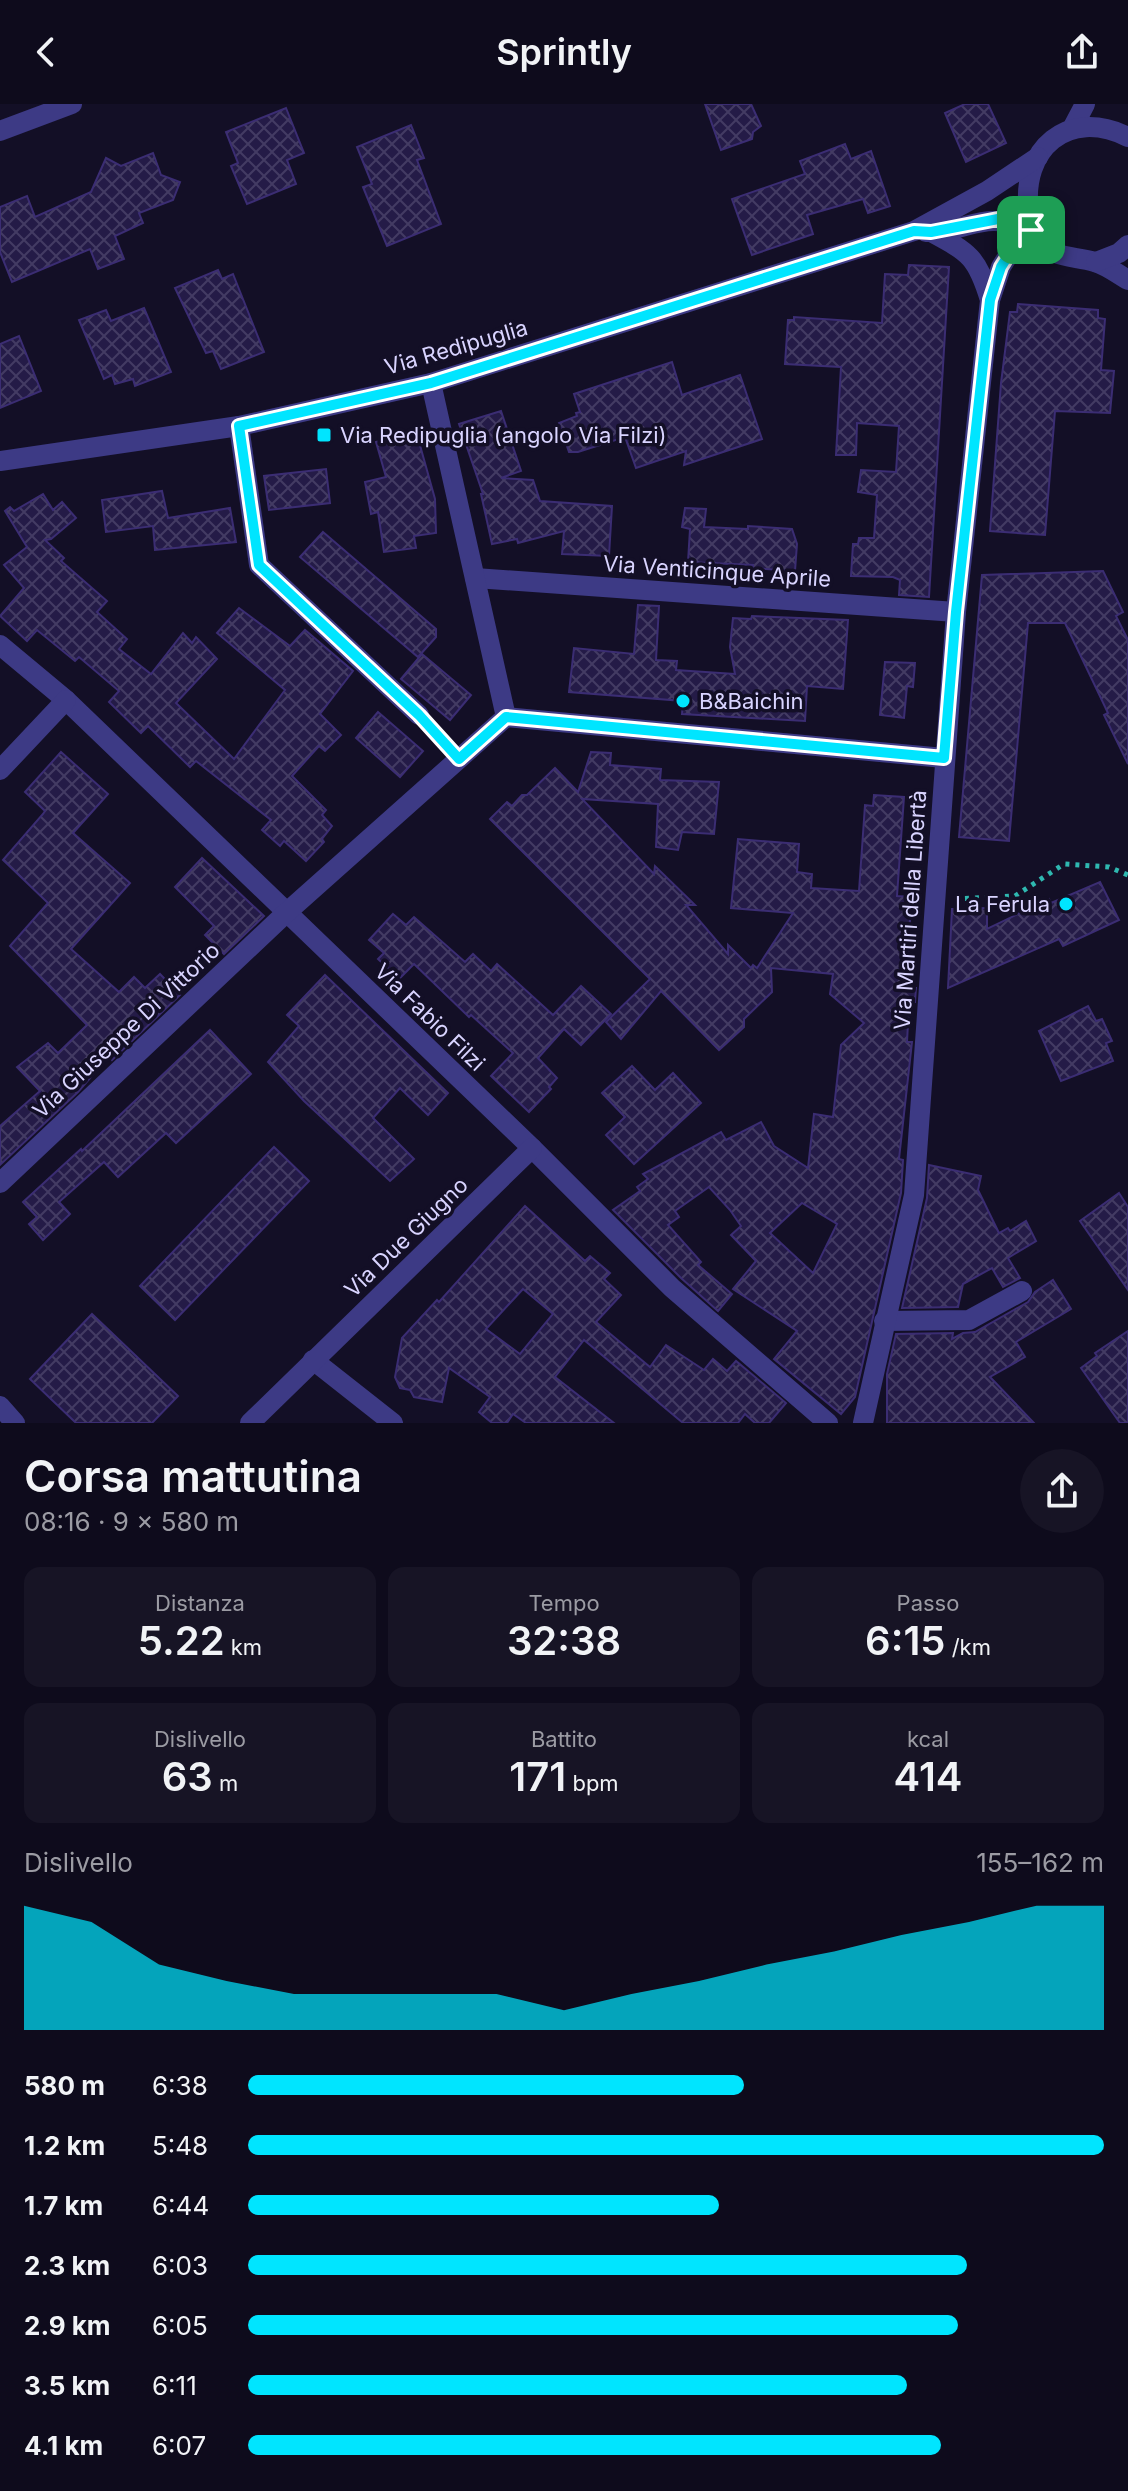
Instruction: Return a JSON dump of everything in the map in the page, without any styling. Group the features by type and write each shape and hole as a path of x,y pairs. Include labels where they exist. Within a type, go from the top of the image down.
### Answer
{"street":[{"path":"0,131 72,104"},
{"path":"1073,127 1085,104"},
{"path":"1073,127 1110,128 1128,137"},
{"name":"Via Redipuglia","path":"922,232 1038,157 1055,137 1073,127"},
{"path":"1033,233 1028,204 1029,179 1038,157"},
{"name":"Via Redipuglia","path":"0,461 239,426 431,383 922,232 998,219 1033,233 1055,254 1096,262 1128,280"},
{"name":"Via Martiri della Libertà","path":"922,232 963,250 980,269 990,300"},
{"name":"Via Martiri della Libertà","path":"863,1423 914,1195 956,612 990,300 1001,267 1018,240 1033,233"},
{"path":"1096,262 1119,253 1128,245"},
{"path":"431,383 506,717 944,758"},
{"path":"239,426 259,565 419,715"},
{"name":"Via Venticinque Aprile","path":"475,578 956,612"},
{"name":"Via Fabio Filzi","path":"0,645 66,700 532,1148 672,1288 828,1423"},
{"path":"0,770 66,700"},
{"name":"Via Giuseppe Di Vittorio","path":"0,1183 286,913 506,717"},
{"name":"Via Due Giugno","path":"250,1423 532,1148"},
{"path":"884,1321 969,1320 1022,1291"},
{"path":"313,1360 393,1423"},
{"path":"0,1406 15,1423"}],"path":[{"path":"955,899 1015,896 1064,864 1109,867 1128,875"}],"building":[{"path":"705,104 751,104 761,126 753,132 752,139 721,150"},
{"path":"965,104 988,104 1006,143 966,162 945,113"},
{"path":"286,108 304,153 287,160 296,184 247,204 231,166 238,163 226,132"},
{"path":"411,125 424,158 417,160 441,224 387,246 363,187 372,184 357,147"},
{"path":"845,144 851,159 871,151 890,206 868,213 863,199 807,215 813,234 752,255 732,199 805,174 800,161"},
{"path":"153,153 161,175 180,182 173,200 139,213 143,223 115,236 124,259 98,269 90,249 12,282 0,252 0,207 27,196 35,217 91,192 106,158 121,166"},
{"path":"909,265 949,267 929,597 899,595 900,580 893,577 851,576 853,544 858,544 859,538 874,538 877,495 858,492 861,470 896,472 899,426 857,423 856,455 836,455 841,367 785,364 788,320 794,320 794,317 882,323 885,274 908,275"},
{"path":"218,270 222,279 233,274 264,352 221,369 213,351 206,353 175,288"},
{"path":"1018,304 1098,310 1098,318 1105,319 1101,370 1114,371 1110,413 1055,411 1045,535 990,531 1001,383 1010,312 1017,312"},
{"path":"144,308 171,372 135,386 133,379 115,384 112,375 104,379 79,320 106,310 111,321"},
{"path":"19,336 41,391 0,408 0,344"},
{"path":"672,362 682,395 740,375 762,439 684,465 686,451 636,468 625,437 569,452 559,423 580,412 574,394"},
{"path":"501,411 521,471 501,478 533,480 540,501 612,506 609,556 562,554 564,531 518,543 517,539 492,544 483,494 459,424"},
{"path":"416,431 435,499 436,533 414,536 416,548 384,552 378,512 371,514 365,482 386,477 376,442"},
{"path":"326,469 330,503 269,510 264,476"},
{"path":"162,491 168,518 230,508 236,542 155,550 153,526 106,532 102,500"},
{"path":"43,494 53,510 62,502 76,518 51,539 45,540 64,558 61,561 107,601 97,612 127,639 119,649 151,674 183,633 192,643 196,637 217,659 176,703 234,759 285,690 217,633 239,608 290,646 305,630 353,671 320,714 341,735 325,751 319,746 292,776 326,810 322,815 332,826 322,839 324,842 306,861 284,841 280,846 262,830 271,820 196,761 190,767 148,726 141,733 109,702 119,691 79,657 75,661 37,630 27,641 0,616 24,588 4,565 27,547 5,511 10,507 14,511"},
{"path":"685,508 706,509 704,527 792,529 797,544 795,571 753,568 753,565 688,562 690,529 682,527"},
{"path":"323,532 436,629 436,637 418,657 300,557"},
{"path":"1103,571 1123,612 1116,616 1128,640 1128,764 1104,715 1108,713 1065,623 1028,623 1009,841 959,837 982,575"},
{"path":"638,605 659,606 656,660 677,661 676,670 735,674 730,647 733,618 848,620 843,689 807,686 805,721 682,714 683,701 569,692 574,648 634,654"},
{"path":"422,654 471,695 450,720 401,679"},
{"path":"885,662 915,663 913,687 907,686 904,718 880,715"},
{"path":"378,712 423,751 400,777 356,738"},
{"path":"61,752 108,794 73,833 130,883 71,949 119,992 134,977 145,988 160,974 180,995 112,1060 109,1056 78,1092 0,1165 0,1126 40,1091 17,1067 48,1043 58,1053 87,1025 10,946 48,903 3,860 45,811 25,792"},
{"path":"591,752 611,753 610,765 661,769 660,780 719,782 714,834 682,832 678,850 656,847 658,804 582,799 654,874 655,866 695,905 686,905 728,954 728,945 751,968 753,965 757,968 793,913 731,908 738,839 799,844 797,872 812,874 811,888 859,891 865,805 873,806 874,795 904,797 897,896 911,897 907,988 916,988 915,1002 909,1005 907,1042 912,1042 899,1159 903,1160 901,1193 855,1397 841,1414 774,1359 797,1331 733,1289 756,1261 731,1235 741,1226 709,1187 675,1211 679,1217 668,1225 701,1262 698,1265 732,1294 718,1311 613,1210 640,1191 637,1187 648,1179 643,1174 721,1132 726,1140 761,1122 774,1146 808,1168 814,1114 833,1117 841,1045 864,1023 830,994 833,974 771,968 772,992 744,1019 744,1027 719,1050 661,991 621,1039 606,1022 650,979 490,819 507,802 512,806 522,795 527,795 555,768 578,792","holes":["802,1203 837,1224 813,1273 770,1233"]},
{"path":"202,858 264,916 224,954 205,935 214,926 175,887"},
{"path":"1100,882 1119,920 1063,946 1059,939 948,988 952,909 987,908 987,929 1049,899 1051,903"},
{"path":"393,914 406,925 414,917 465,962 473,954 491,971 497,964 553,1015 581,986 611,1014 581,1045 564,1029 538,1058 557,1078 529,1112 491,1076 513,1053 471,1015 469,1017 414,964 399,979 378,959 384,953 369,940"},
{"path":"325,975 448,1093 428,1115 400,1088 373,1118 414,1159 390,1181 304,1101 268,1062 299,1026 287,1015"},
{"path":"1088,1006 1096,1021 1102,1019 1112,1041 1106,1043 1113,1061 1061,1081 1039,1031"},
{"path":"210,1030 251,1074 176,1143 166,1133 118,1177 104,1162 59,1202 70,1214 43,1240 29,1224 37,1217 23,1202 82,1151"},
{"path":"632,1066 655,1090 673,1073 701,1103 634,1164 606,1135 625,1117 602,1093"},
{"path":"274,1147 309,1181 175,1320 140,1286"},
{"path":"929,1165 981,1176 978,1190 999,1233 1008,1228 1010,1231 1026,1221 1036,1241 1008,1258 1020,1278 1003,1287 992,1268 963,1284 958,1307 902,1308 927,1198"},
{"path":"1119,1193 1128,1207 1128,1290 1080,1221"},
{"path":"525,1206 585,1261 590,1256 610,1273 604,1279 621,1295 596,1322 650,1367 666,1345 704,1370 713,1359 727,1371 736,1361 786,1403 769,1423 755,1423 745,1414 738,1423 683,1423 584,1340 555,1377 614,1423 526,1423 513,1414 507,1423 492,1423 479,1412 490,1397 449,1368 442,1402 414,1397 410,1390 400,1388 395,1377 402,1338 437,1300 439,1302","holes":["523,1289 553,1314 520,1354 486,1329"]},
{"path":"1053,1280 1071,1309 1016,1342 1025,1357 990,1377 1034,1423 887,1423 887,1374 896,1334 953,1333 952,1339 963,1333 975,1332 1028,1302 1035,1292"},
{"path":"92,1314 178,1396 152,1423 76,1423 30,1379"},
{"path":"1128,1331 1128,1423 1120,1423 1081,1368 1097,1356 1095,1353"}],"place":[{"name":"Via Redipuglia (angolo Via Filzi)","path":"324,435"},
{"name":"B&Baichin","path":"683,701"},
{"name":"La Ferula","path":"1066,904"}],"route":[{"path":"998,219 1031,230 1034,236 1018,240 1001,267 990,300 956,612 944,758 506,717 459,759 419,715 259,565 239,426 431,383 914,231 931,232 998,219"}]}
